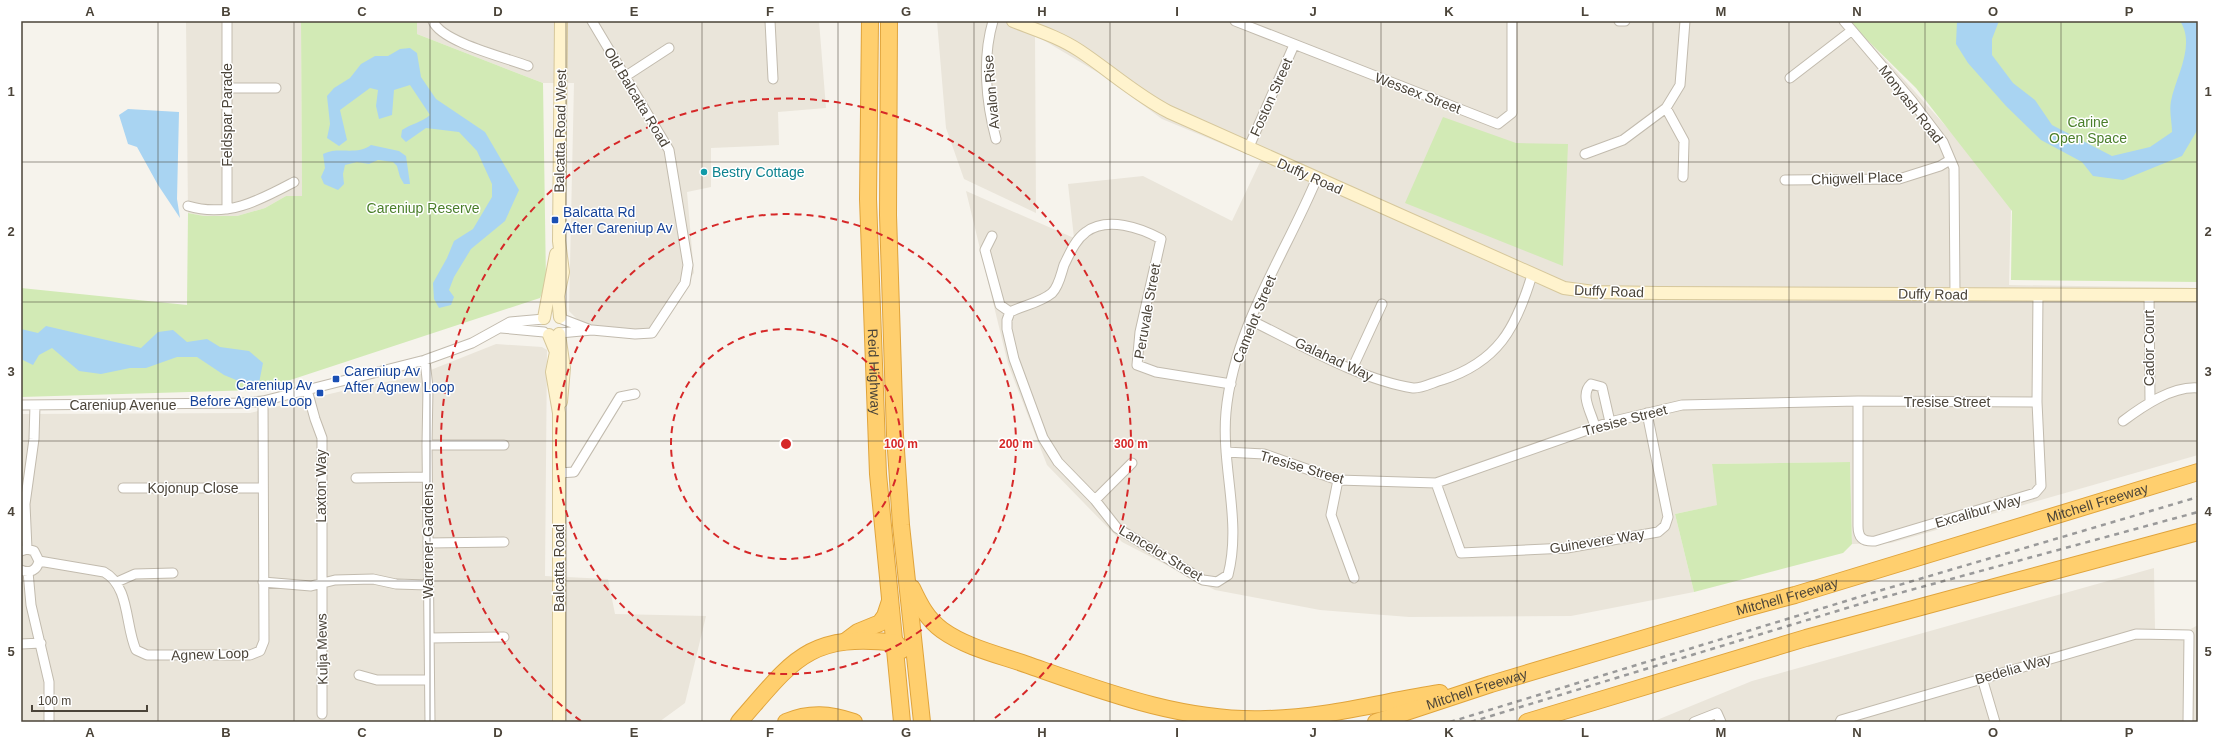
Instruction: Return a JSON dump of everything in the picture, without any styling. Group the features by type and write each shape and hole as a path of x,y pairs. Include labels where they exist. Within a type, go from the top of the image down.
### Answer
{"highway":[{"path":"866,21 869,53"},
{"name":"Reid Highway","path":"870,21 868,199 875,406 883,542 896,643 902,722"},
{"name":"Reid Highway","path":"889,21 888,215 898,471 922,722"},
{"name":"Mitchell Freeway","path":"1376,722 1491,684 1739,610 1803,593 2198,472"},
{"path":"1527,722 1669,681 1806,638 2198,532"},
{"path":"908,580 929,619 943,630 968,644 1084,685 1164,708 1217,717 1265,719 1315,716 1491,684"},
{"path":"846,641 858,632 880,623 886,616 890,598"},
{"path":"739,722 778,676 798,658 824,645 846,641 896,643 911,660 917,674"},
{"path":"1568,722 1669,681"},
{"path":"786,722 801,716 824,714 854,722"}],"main road":[{"name":"Balcatta Road West","path":"561,21 559,241 563,272 558,296 561,318"},
{"name":"Duffy Road","path":"1012,21 1064,41 1151,103 1248,149 1317,178 1564,288 1588,291 2038,295 2198,294"},
{"name":"Balcatta Road West","path":"544,319 559,241"},
{"path":"553,314 561,318 563,326 553,333 542,325 544,319 553,314"},
{"name":"Balcatta Road","path":"553,333 556,352 552,372 558,413 559,473 559,722"}],"street":[{"name":"Feldspar Parade","path":"227,21 227,209"},
{"path":"433,21 435,25 446,35 528,66"},
{"name":"Old Balcatta Road","path":"592,21 669,150 688,265 685,283 652,333 635,334 592,330"},
{"path":"770,21 773,79"},
{"name":"Avalon Rise","path":"993,21 986,53 986,72 991,121 996,139"},
{"name":"Wessex Street","path":"1235,21 1498,124 1512,113 1512,21"},
{"path":"1619,21 1625,21"},
{"path":"1585,154 1623,140 1666,108 1680,85 1685,21"},
{"name":"Monyash Road","path":"1844,21 1912,101 1942,142 1954,168 1955,294"},
{"path":"1790,78 1851,30"},
{"name":"Foston Street","path":"1248,149 1294,45"},
{"path":"626,76 668,48"},
{"path":"227,88 276,88"},
{"path":"1666,108 1684,141 1683,177"},
{"name":"Chigwell Place","path":"1785,180 1899,179 1940,166 1950,160"},
{"name":"Camelot Street","path":"1217,582 1228,575 1233,556 1233,522 1226,452 1226,412 1233,367 1250,320 1317,178"},
{"path":"188,206 198,209 227,209 243,207 294,182"},
{"name":"Peruvale Street","path":"1010,312 1053,292 1074,246 1087,231 1103,226 1122,225 1143,229 1161,239 1140,332 1137,365 1156,372 1231,384"},
{"path":"992,236 985,250 1000,305 1010,312"},
{"name":"Galahad Way","path":"1250,320 1373,379 1415,388 1466,371 1491,353 1509,332 1518,315 1532,274"},
{"name":"Cador Court","path":"2149,294 2150,401"},
{"name":"Excalibur Way","path":"1858,401 1858,534 1862,539 1871,541 2028,496 2038,491 2040,483 2038,295"},
{"path":"1352,369 1382,304"},
{"name":"Lancelot Street","path":"1010,312 1007,320 1007,329 1029,403 1047,444 1058,462 1095,500 1117,528 1203,580 1217,582"},
{"path":"561,318 592,330"},
{"name":"Careniup Avenue","path":"21,405 243,403 263,401 425,360 472,343 510,322 544,319"},
{"path":"501,328 553,333 592,330"},
{"name":"Warrener Gardens","path":"425,360 428,388 428,680 430,722"},
{"path":"1595,427 1585,399 1587,388 1591,384 1602,387 1610,422"},
{"name":"Cador Court","path":"2123,420 2150,401 2190,388 2198,388"},
{"name":"Laxton Way","path":"307,390 314,419 322,438 321,584"},
{"path":"559,473 574,472 620,397 635,394"},
{"name":"Agnew Loop","path":"117,582 126,611 130,637 136,650 147,655 250,655 260,650 264,641 263,401"},
{"name":"Tresise Street","path":"1226,452 1264,454 1338,480 1436,483 1610,422 1682,405 1858,401 2038,402"},
{"path":"35,405 34,439 25,504 24,550 34,551 39,561 36,569 24,571 30,605 41,643 49,682 49,722"},
{"name":"Guinevere Way","path":"1436,483 1461,553 1567,548 1658,532 1665,526 1668,517 1647,413"},
{"path":"427,445 504,445"},
{"path":"1095,500 1132,463"},
{"path":"356,478 427,477"},
{"path":"1338,480 1331,515 1354,578"},
{"name":"Kojonup Close","path":"124,488 263,488"},
{"path":"428,543 504,542"},
{"path":"39,561 104,572 112,576 117,582 135,574 173,573"},
{"path":"263,582 295,586 321,584 351,579 428,586"},
{"name":"Kulja Mews","path":"321,584 322,714"},
{"name":"Bedelia Way","path":"1840,722 1841,720 1982,678 2136,634 2189,635 2188,722"},
{"path":"429,638 504,637"},
{"path":"21,644 41,643"},
{"path":"359,675 377,680 428,680"},
{"path":"1982,678 1995,722"},
{"path":"1694,722 1717,713 1721,722"}],"shaded area":[{"path":"186,21 301,21 302,196 286,196 265,208 237,216 204,216 188,213"},
{"path":"417,21 819,21 826,108 778,112 779,145 711,148 711,187 687,192 694,273 652,328 647,330 595,327 582,324 569,311 574,83 543,83 417,34"},
{"path":"937,21 1851,21 1952,133 2011,207 2009,285 2198,288 2198,455 1891,543 1852,544 1850,462 1712,464 1718,505 1675,514 1694,592 1571,616 1409,617 1320,610 1215,590 1122,542 1047,465 1008,364 966,191 1074,238 1068,184 1143,176 1232,221 1261,160 1162,119 1102,75 1035,35 1036,213 964,179 946,128"},
{"path":"496,344 542,347 547,350 545,576 608,579 615,614 706,616 685,703 659,722 21,722 21,414 250,413 359,387 413,377"},
{"path":"2154,568 2155,629 2189,630 2198,625 2198,722 1652,722 1752,681"}],"green space":[{"name":"Careniup Reserve","path":"301,21 417,21 417,34 543,83 546,283 540,298 260,390 21,397 21,288 187,305 188,213 204,216 237,216 265,208 286,196 302,196"},
{"name":"Carine Open Space","path":"1848,21 2198,21 2198,282 2011,280 2012,211 1916,88"},
{"path":"1443,117 1516,143 1568,144 1563,266 1405,203"},
{"path":"1850,462 1852,544 1843,553 1694,592 1675,514 1717,505 1712,464"}],"water":[{"path":"1957,21 1999,21 1992,39 1992,55 2013,83 2035,100 2052,125 2112,156 2150,147 2172,132 2170,105 2186,50 2184,30 2180,21 2198,21 2198,129 2182,156 2123,180 2093,176 2082,162 2041,140 2006,106 1968,63 1956,44"},
{"path":"410,48 417,53 421,77 436,99 485,132 519,190 505,221 471,249 454,277 449,290 454,297 451,305 439,308 434,299 433,283 447,258 454,241 473,229 492,197 492,184 477,151 459,132 426,128 406,142 401,137 402,130 430,115 410,85 394,90 392,115 379,119 376,106 378,90 370,88 340,110 347,140 339,146 327,138 330,124 327,96 334,88 350,78 361,64 375,56 388,56 400,49"},
{"path":"128,109 179,112 177,199 180,218 158,185 137,147 128,144 119,115"},
{"path":"371,145 399,151 406,156 410,184 404,184 397,166 393,162 378,160 369,164 357,162 345,165 343,174 344,184 338,190 324,184 321,177 325,168 323,154 335,151 359,150"},
{"path":"46,326 141,348 158,332 173,330 187,342 207,339 220,347 249,351 263,363 259,383 241,382 224,375 197,357 177,357 146,368 130,368 101,374 79,371 52,348 39,355 33,365 21,359 21,329 38,333"}],"railway":[{"path":"1450,722 1882,590 2198,497"},
{"path":"1471,722 1870,601 2198,512"}],"place":[{"name":"Bestry Cottage","path":"704,172"},
{"name":"Balcatta Rd After Careniup Av","path":"555,220"},
{"name":"Careniup Av After Agnew Loop","path":"336,379"},
{"name":"Careniup Av Before Agnew Loop","path":"320,393"}]}
